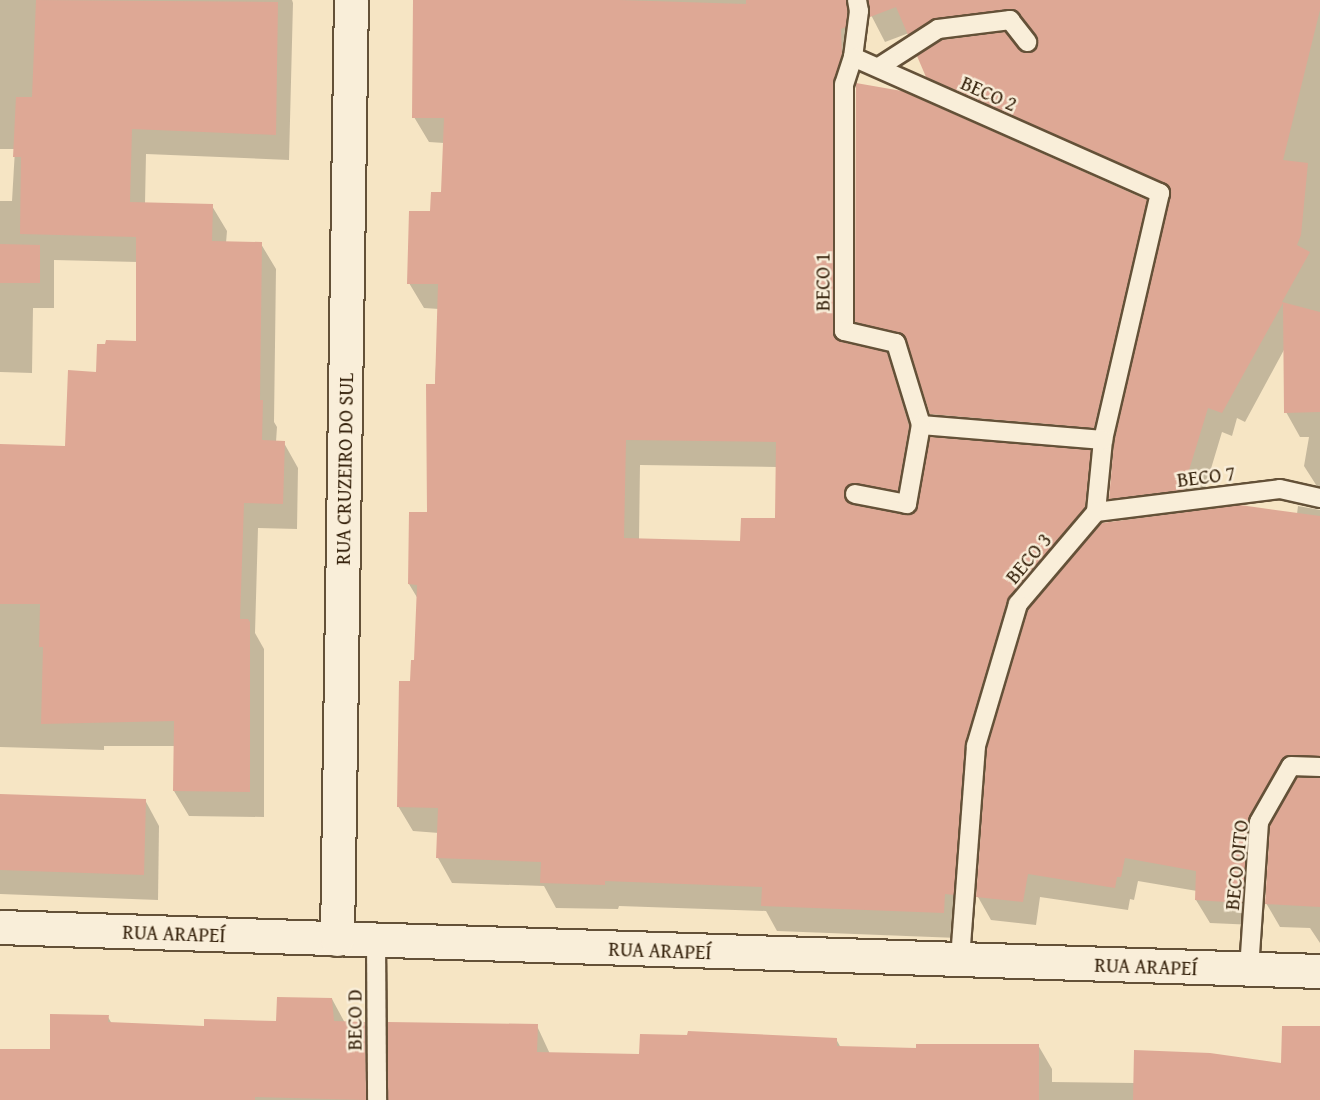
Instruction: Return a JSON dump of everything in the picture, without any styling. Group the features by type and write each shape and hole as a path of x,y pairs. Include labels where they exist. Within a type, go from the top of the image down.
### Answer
{"street":[{"name":"RUA CRUZEIRO DO SUL","path":"337,939 351,0"},
{"name":"RUA ARAPEÍ","path":"0,927 960,961 1320,971"}],"lane":[{"path":"853,57 859,11 856,0"},
{"path":"879,67 938,29 1011,20 1027,42"},
{"name":"BECO 2","path":"853,57 1160,193 1103,440"},
{"name":"BECO 1","path":"853,57 844,84 844,331 896,343 921,425"},
{"path":"855,494 907,504 921,425 1103,440 1096,512"},
{"name":"BECO 7","path":"1096,512 1280,489 1320,498"},
{"name":"BECO 3","path":"960,961 976,746 1018,604 1096,512"},
{"name":"BECO OITO","path":"1249,969 1259,822 1291,766 1320,767"},
{"name":"BECO D","path":"376,940 377,1100"}],"building":[{"path":"36,0 278,2 276,135 132,129 130,202 213,204 212,241 262,242 260,400 263,400 262,440 285,441 283,504 244,503 240,619 248,619 250,622 250,792 173,791 174,721 41,724 43,647 39,647 40,604 0,604 0,444 65,446 68,370 96,372 97,344 105,344 106,340 136,341 136,237 20,234 21,157 13,157 16,97 32,97"},
{"path":"413,0 619,0 746,4 746,0 846,0 848,11 846,27 841,29 842,54 833,84 833,332 841,342 887,352 909,426 898,491 852,483 846,487 845,498 853,505 905,515 915,512 930,437 1091,450 1085,507 1007,601 965,743 954,895 945,894 944,913 761,906 762,887 605,881 605,885 540,883 541,862 436,858 438,808 397,807 399,681 410,681 411,660 414,660 417,585 408,584 409,512 427,512 426,384 435,384 438,284 407,284 409,211 430,211 431,192 441,192 444,118 412,118","holes":["626,440 776,442 775,518 741,518 740,541 624,538"]},
{"path":"868,0 1320,0 1320,10 1283,160 1308,163 1301,235 1297,245 1310,252 1282,302 1320,312 1320,412 1284,413 1283,303 1222,413 1208,408 1183,490 1109,499 1114,442 1171,190 1165,183 926,77 917,56 942,40 1005,32 1022,52 1034,50 1038,46 1036,36 1015,10 937,18 908,35 896,7 870,17"},
{"path":"856,83 902,91 1147,200 1094,428 930,414 904,335 855,322"},
{"path":"0,244 40,245 40,283 0,283"},
{"path":"1240,505 1320,516 1320,756 1285,757 1249,816 1242,903 1195,900 1196,871 1125,858 1121,877 1117,877 1115,888 1028,874 1023,902 976,897 987,748 1028,609 1102,523"},
{"path":"1297,777 1320,778 1320,907 1265,904 1270,825"},
{"path":"0,794 146,799 144,875 0,870"},
{"path":"277,997 332,998 334,1021 365,1022 366,1100 255,1097 255,1100 0,1100 0,1049 50,1049 50,1014 109,1015 108,1022 204,1026 204,1019 276,1021"},
{"path":"388,1022 538,1024 537,1052 639,1054 640,1034 687,1035 688,1031 837,1038 837,1046 916,1048 916,1044 1039,1044 1039,1100 388,1100"},
{"path":"1282,1026 1320,1026 1320,1100 1133,1100 1134,1050 1210,1053 1281,1063"}]}
